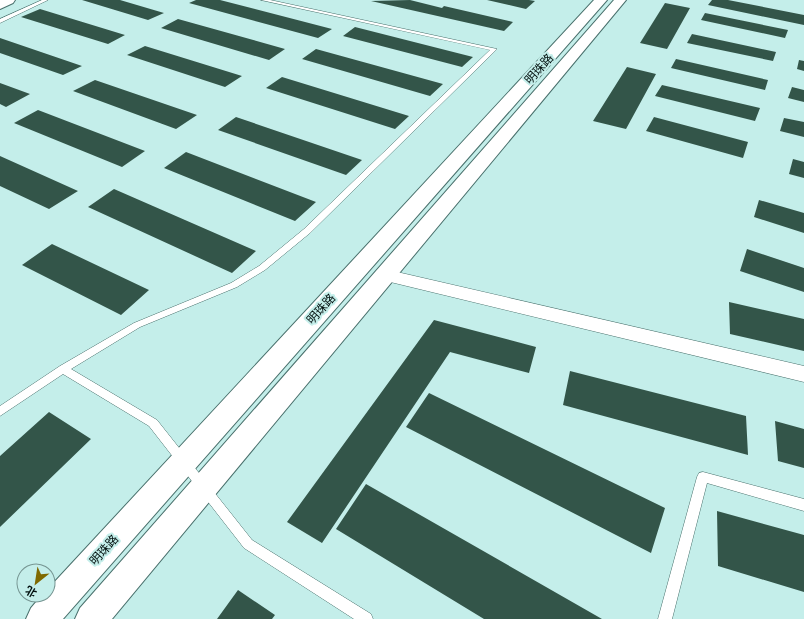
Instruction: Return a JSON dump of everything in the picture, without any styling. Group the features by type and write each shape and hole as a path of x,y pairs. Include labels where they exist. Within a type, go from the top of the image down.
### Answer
{"street":[{"path":"0,6 8,0"},
{"name":"明珠路","path":"42,619 601,0"},
{"name":"明珠路","path":"91,619 620,0"},
{"path":"384,275 804,374"}],"lane":[{"path":"0,21 46,0"},
{"path":"0,412 63,369 137,325 234,285 262,268 307,231 494,49 263,0"},
{"path":"63,369 153,423 248,544 366,619"},
{"path":"665,619 703,477 804,505"}],"building":[{"path":"82,0 120,0 164,13 148,20"},
{"path":"196,0 220,0 332,29 318,38 189,3"},
{"path":"410,0 442,8 444,6 513,22 504,31 371,1"},
{"path":"487,0 529,0 535,1 526,9"},
{"path":"712,0 728,0 804,15 804,25 708,5"},
{"path":"665,3 690,8 667,49 640,43"},
{"path":"40,9 125,35 108,44 21,17"},
{"path":"705,13 788,30 785,38 701,20"},
{"path":"178,19 285,49 269,60 161,28"},
{"path":"355,27 473,57 462,67 343,36"},
{"path":"692,34 776,52 773,61 687,43"},
{"path":"0,38 82,66 63,75 0,53"},
{"path":"145,46 242,76 225,87 127,55"},
{"path":"316,49 443,84 430,96 302,59"},
{"path":"676,59 768,80 765,90 671,68"},
{"path":"799,60 804,61 804,71 797,69"},
{"path":"627,67 656,74 626,129 593,121"},
{"path":"282,77 409,116 395,129 266,88"},
{"path":"95,80 197,115 176,129 73,91"},
{"path":"0,83 30,94 6,107 0,104"},
{"path":"662,85 760,108 755,121 655,96"},
{"path":"792,87 804,90 804,102 788,98"},
{"path":"38,110 145,151 122,167 14,123"},
{"path":"236,117 362,160 346,175 218,130"},
{"path":"654,117 748,142 743,158 646,131"},
{"path":"784,118 804,122 804,137 780,131"},
{"path":"186,152 316,202 295,221 164,168"},
{"path":"0,156 78,191 49,209 0,186"},
{"path":"793,159 804,162 804,178 789,174"},
{"path":"114,189 256,251 232,273 88,207"},
{"path":"759,200 804,213 804,233 754,217"},
{"path":"52,244 149,290 121,315 22,265"},
{"path":"747,249 804,268 804,292 740,271"},
{"path":"729,302 804,319 804,351 730,334"},
{"path":"434,320 536,347 529,373 450,352 322,543 287,522"},
{"path":"570,371 746,416 748,455 563,405"},
{"path":"429,393 665,508 651,553 406,427"},
{"path":"49,412 91,439 0,527 0,456"},
{"path":"775,421 804,429 804,468 778,461"},
{"path":"366,484 602,619 484,619 336,529"},
{"path":"717,511 804,535 804,592 718,566"},
{"path":"238,590 275,615 272,619 217,619"}]}
